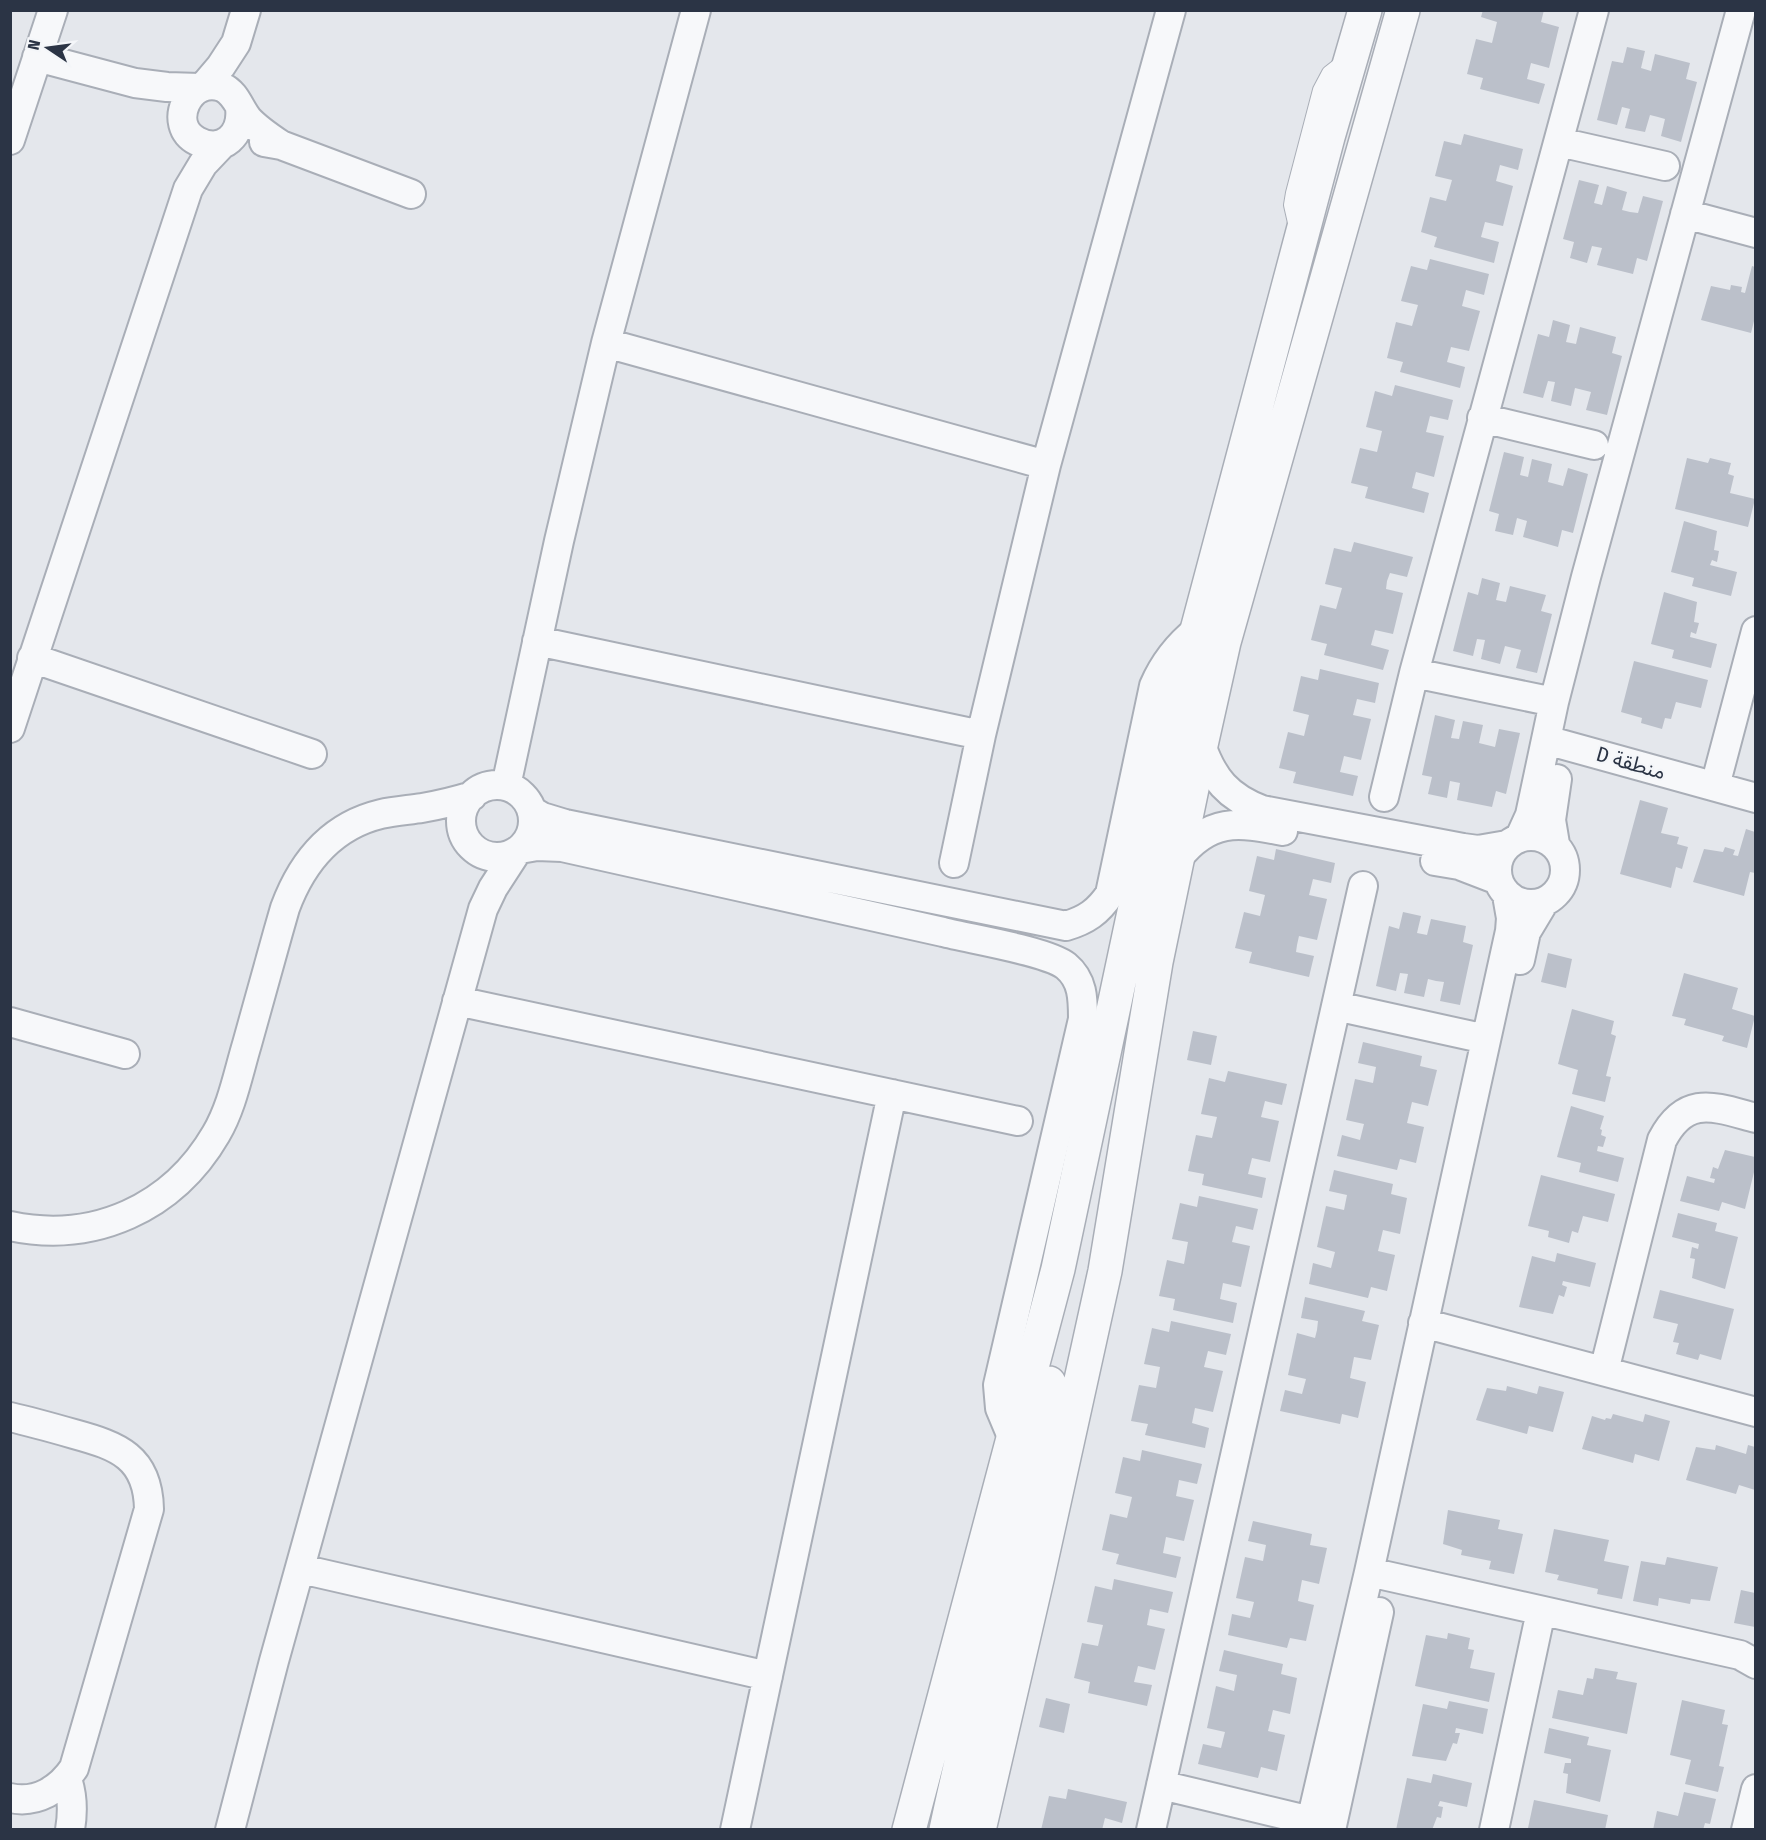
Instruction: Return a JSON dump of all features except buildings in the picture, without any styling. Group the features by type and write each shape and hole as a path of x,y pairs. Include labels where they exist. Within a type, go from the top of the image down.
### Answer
{"street":[{"path":"10,140 53,10"},
{"path":"188,189 189,157 183,125 183,106 187,99 202,87 221,66 236,43 246,10"},
{"path":"506,786 606,343 696,10"},
{"path":"954,863 981,735 1046,465 1171,10"},
{"path":"909,1830 1058,1269 1166,764 1197,630 1301,238 1365,10"},
{"path":"979,1830 1041,1564 1105,1271 1156,962 1224,642 1403,10"},
{"path":"1384,797 1414,673 1482,418 1594,10"},
{"path":"1432,1325 1486,1039 1510,931 1511,918 1497,861 1530,815 1555,742 1598,593 1694,216 1741,10"},
{"path":"1161,1785 1321,1826 1432,1325 1526,932 1544,903 1561,887 1565,877 1562,854 1555,844 1552,832 1554,702 1601,520 1694,216 1755,29"},
{"path":"10,728 188,189 203,164 235,135 239,127 241,117 238,103 236,43"},
{"path":"37,57 135,83 167,87 221,87 238,103 258,129 280,145"},
{"path":"135,83 161,100 193,139 200,143 215,145 225,142 254,141 280,145 411,194"},
{"path":"1559,142 1665,166"},
{"path":"1694,216 1755,233"},
{"path":"606,343 1046,465"},
{"path":"1482,418 1594,445"},
{"path":"10,1226 33,1231 58,1232 101,1225 141,1209 176,1183 191,1168 217,1133 226,1113 293,886 305,865 338,833 358,821 380,814 421,808 472,796 488,786 506,786 522,795 532,811 542,817 565,824 1066,926 1080,922 1103,904 1113,884 1154,686 1171,655 1197,630"},
{"path":"1715,786 1755,631"},
{"path":"537,641 981,735"},
{"path":"32,658 312,754"},
{"path":"1414,673 1554,702"},
{"name":"D منطقة","path":"1555,742 1755,798"},
{"path":"1201,745 1218,781 1232,795 1262,810 1478,850 1538,836 1555,844"},
{"path":"472,796 463,812 462,821 482,878 483,909"},
{"path":"421,808 445,822 471,844 491,856 509,855 537,846 562,847 1057,960 1074,974 1083,994 1083,1019 998,1385 1000,1408 1013,1439"},
{"path":"230,1830 483,909 499,879 526,843 533,828 532,811"},
{"path":"1178,858 1190,842 1207,831 1226,825 1245,825 1460,865 1502,888 1524,904 1544,903"},
{"path":"1151,1830 1363,886"},
{"path":"967,938 973,907"},
{"path":"457,1001 1018,1121"},
{"path":"1336,1006 1486,1039"},
{"path":"10,1022 125,1054"},
{"path":"735,1830 892,1094"},
{"path":"1604,1371 1662,1140 1669,1126 1681,1114 1695,1107 1711,1106 1755,1118"},
{"path":"946,1830 970,1718 1023,1508 1061,1325 1064,1297 1058,1269"},
{"path":"1432,1325 1755,1412"},
{"path":"10,1417 96,1440 121,1450 140,1470 149,1495 149,1509 80,1755 67,1779 57,1788 31,1799 10,1798"},
{"path":"301,1569 768,1676"},
{"path":"1378,1574 1740,1655 1755,1664"},
{"path":"1494,1830 1541,1611"},
{"path":"67,1779 71,1792 70,1830"},
{"path":"1746,1830 1755,1789"}]}
